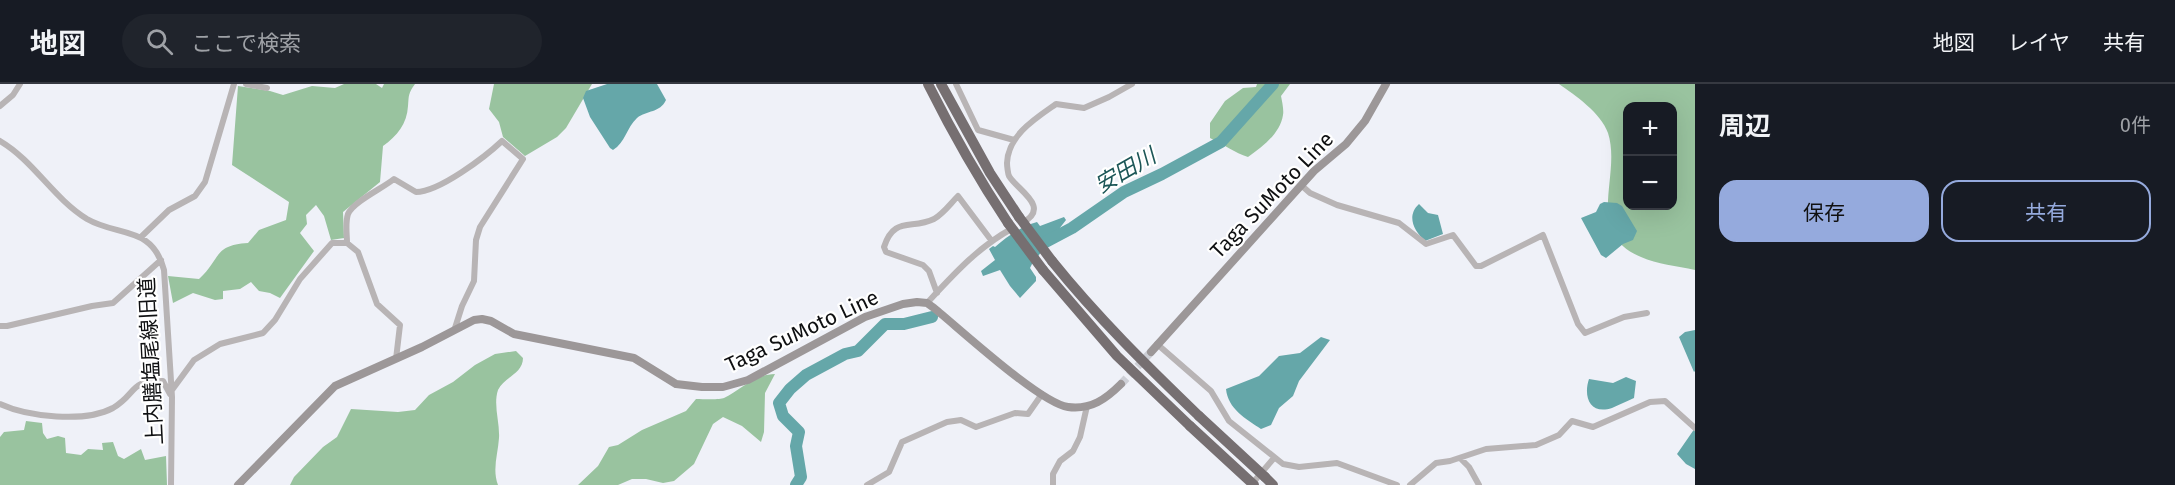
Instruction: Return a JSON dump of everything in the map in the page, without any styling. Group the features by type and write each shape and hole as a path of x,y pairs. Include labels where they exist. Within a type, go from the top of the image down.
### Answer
{"highway":[{"path":"928,84 979,179 1042,270 1117,356 1252,485"},
{"path":"941,84 1018,217 1088,305 1126,346 1269,481"}],"main road":[{"name":"Taga SuMoto Line","path":"1150,351 1314,171 1346,144 1365,121 1386,84"},
{"name":"Taga SuMoto Line","path":"238,485 335,386 396,359 455,328 482,319 491,321 514,334 634,358 676,384 723,387 748,380 865,317 903,304 927,303"},
{"path":"927,303 1042,394 1067,407 1087,406 1107,399 1121,384"}],"street":[{"path":"0,106 14,95 20,84"},
{"path":"0,141 20,154 64,201 83,216 108,228 130,232 141,237 169,210 195,196 205,183 234,84"},
{"path":"246,84 267,88"},
{"path":"956,84 978,130 1014,140"},
{"path":"927,303 962,266 991,240 1028,220 1034,209 1029,196 1009,176 1007,162 1014,140 1028,124 1056,104 1084,108 1132,84"},
{"path":"347,243 347,216 367,196 380,190 394,179 416,192 435,189 487,156 502,141 523,159 480,227 476,240 474,281 455,328"},
{"path":"1301,185 1310,193 1337,205 1399,223 1425,243 1453,235 1476,266 1481,266 1543,235 1578,324 1585,333 1624,317 1647,313"},
{"path":"937,293 929,271 923,265 886,252 884,247 887,237 893,230 933,219 947,210 958,196 991,240"},
{"name":"上内膳塩尾線旧道","path":"141,237 153,248 164,270 172,394 171,485"},
{"path":"0,404 14,411 77,418 95,415 115,406 146,381 163,381 172,394 194,360 220,344 263,333 275,320 300,279 332,243 347,243 358,252 377,304 400,325 396,359"},
{"path":"0,326 113,303 161,260"},
{"path":"1157,344 1211,391 1229,421 1283,464 1299,467 1337,463 1397,485"},
{"path":"867,485 888,472 902,442 947,422 961,420 976,427 1016,413 1028,414 1042,394"},
{"path":"1410,485 1436,463 1500,447 1536,445 1558,435 1572,422 1593,427 1626,411 1658,401 1665,401 1695,428"},
{"path":"1053,485 1053,474 1060,461 1073,451 1080,437 1087,406"},
{"path":"1252,485 1274,458"},
{"path":"1460,458 1479,485"}],"green space":[{"path":"344,84 376,84 382,88 384,84 415,84 409,95 403,124 397,134 383,146 380,182 343,212 344,238 331,240 324,216 316,205 306,215 307,224 300,233 314,251 280,298 259,291 251,282 240,289 223,291 223,299 215,300 193,293 173,303 168,276 199,279 223,250 237,244 248,243 259,230 286,220 289,202 232,165 238,86 283,95 312,86 335,88"},
{"path":"494,84 592,84 566,128 557,137 525,156 503,137 499,122 489,109"},
{"path":"1257,84 1290,84 1281,96 1283,113 1278,128 1248,157 1210,138 1210,123 1225,101 1243,88 1256,87"},
{"path":"1559,84 1695,84 1695,270 1641,257 1624,247 1613,234 1608,202 1611,150 1608,133 1600,118 1580,99"},
{"path":"516,351 523,358 520,368 504,382 497,396 499,438 495,473 498,485 290,485 294,477 323,447 337,437 351,409 398,412 415,410 429,395 453,382 475,365 495,354"},
{"path":"775,374 765,393 764,432 761,442 742,426 723,417 713,424 694,464 674,481 663,483 632,479 618,485 578,485 598,466 609,447 618,445 642,430 686,411 696,399 724,398 755,379"},
{"path":"26,421 42,423 43,433 47,439 58,436 65,438 66,453 81,455 88,449 103,450 102,443 113,442 118,456 124,459 141,449 145,460 166,456 167,485 0,485 0,437 4,432 24,430"}],"water":[{"path":"607,84 657,84 666,100 657,109 637,118 613,150 590,117 583,98 586,91"},
{"path":"1617,203 1622,206 1637,231 1633,240 1623,244 1606,258 1601,255 1581,218 1596,212 1600,204"},
{"path":"1419,204 1428,213 1438,215 1443,234 1425,241 1421,237 1412,218"},
{"path":"1064,217 1066,220 1030,268 1036,281 1020,298 1000,270 983,276 981,271 995,260 989,249 993,246 995,247 1025,226 1037,222 1040,226"},
{"path":"1695,330 1694,372 1679,337 1685,332"},
{"path":"1321,337 1330,340 1299,381 1293,396 1279,408 1271,425 1261,429 1234,408 1226,389 1259,376 1279,356 1300,353"},
{"path":"1626,377 1636,381 1634,398 1604,410 1593,407 1587,392 1589,379 1613,383"},
{"path":"1695,428 1695,469 1686,464 1677,454"}],"waterway":[{"name":"安田川","path":"1038,246 1072,228 1124,192 1221,142 1273,84"},
{"name":"安田川","path":"796,485 801,477 796,446 799,432 783,416 779,403 790,389 806,375 845,354 858,351 885,324 904,324 932,317"}],"tunnel":[{"path":"1121,384 1151,352"}]}
